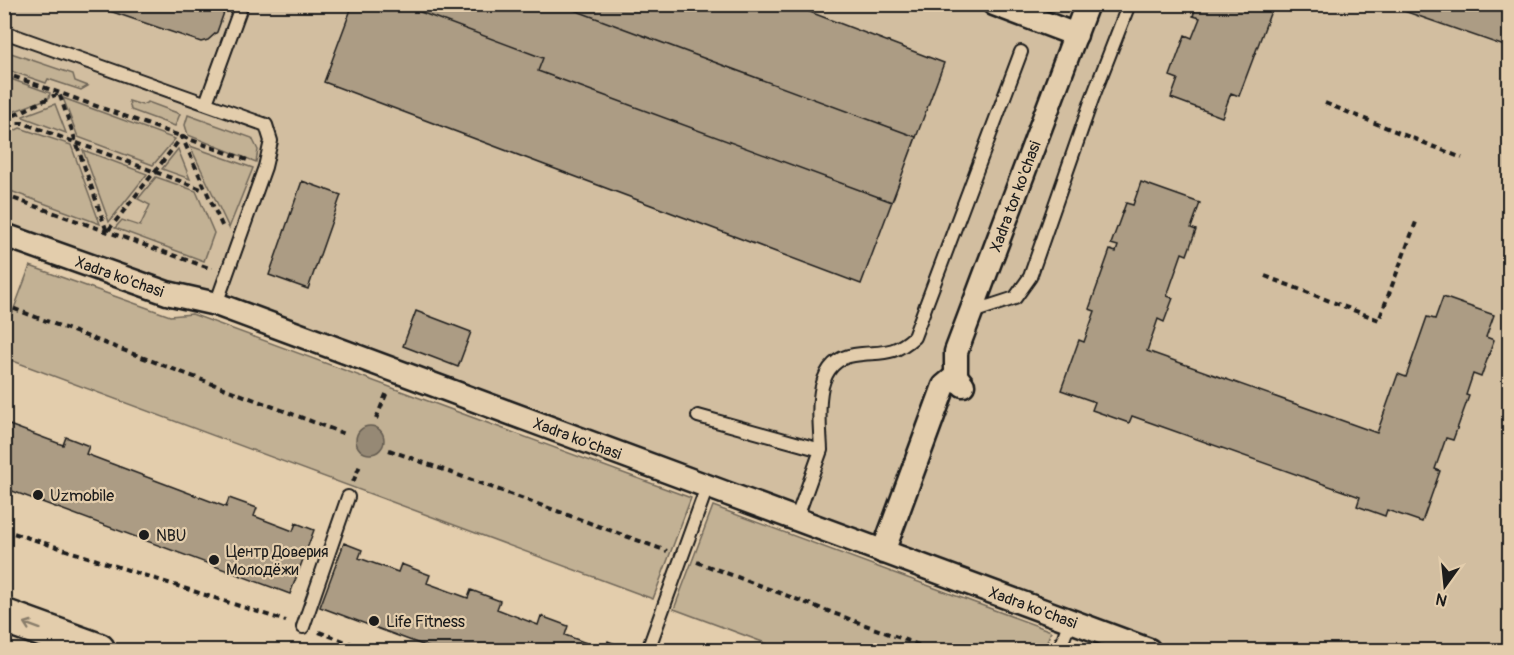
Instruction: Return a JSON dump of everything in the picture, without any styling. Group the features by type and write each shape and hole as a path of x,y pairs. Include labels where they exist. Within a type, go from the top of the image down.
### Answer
{"main road":[{"path":"4,615 99,651"}],"street":[{"path":"994,4 1076,35"},
{"name":"Xadra tor ko'chasi","path":"883,552 944,386 960,381 956,352 1087,4"},
{"name":"Xadra ko'chasi","path":"4,235 167,293 216,304 1149,651"}],"lane":[{"path":"206,103 242,4"},
{"path":"970,312 1015,298 1030,278 1092,99 1129,4"},
{"path":"4,32 266,125 271,141 264,167 216,304"},
{"path":"796,520 821,450 819,391 831,367 851,355 878,355 902,349 914,338 1020,52"},
{"path":"698,416 821,450"},
{"path":"648,651 707,487"},
{"path":"303,627 348,497"},
{"path":"1059,651 1070,621"}],"path":[{"path":"4,73 264,167"},
{"path":"4,130 6,121 58,93"},
{"path":"58,93 107,232"},
{"path":"1325,104 1462,158"},
{"path":"6,121 23,123 156,170 205,190"},
{"path":"107,232 182,137"},
{"path":"182,137 235,252"},
{"path":"4,195 227,275"},
{"path":"1265,276 1379,320 1416,222"},
{"path":"4,305 345,434"},
{"path":"376,419 396,371"},
{"path":"389,450 681,556 932,651"},
{"path":"4,530 303,627 368,651"}],"shaded area":[{"path":"4,5 1509,5 1509,650 1184,650 5,222"},
{"path":"5,51 73,74 75,81 88,86 81,90 48,79 46,83 5,69"},
{"path":"5,77 50,93 49,98 10,113 5,112"},
{"path":"63,98 175,139 153,165 78,137"},
{"path":"129,101 142,105 148,102 180,114 175,126 131,110"},
{"path":"55,104 66,133 23,117 23,116"},
{"path":"188,115 252,138 258,150 256,162 188,135 185,125"},
{"path":"20,128 71,145 100,224 5,189 5,174 10,160 5,158 5,135"},
{"path":"190,146 253,168 229,228"},
{"path":"178,149 190,179 162,169"},
{"path":"83,150 147,174 109,222"},
{"path":"156,177 196,191 214,233 204,261 115,228 122,220 140,226 150,205 138,199"},
{"path":"30,266 170,316 192,314 691,498 653,599 5,358 4,335"},
{"path":"370,426 380,430 384,440 380,450 370,454 360,450 356,440 360,430"},
{"path":"713,506 1051,631 1044,650 784,650 674,609"}],"building":[{"path":"89,4 227,4 217,32 208,40 201,42"},
{"path":"353,4 789,4 944,63 861,284 324,82"},
{"path":"399,4 558,4 916,137 892,202 538,71 543,58"},
{"path":"1197,4 1267,4 1265,9 1271,11 1239,96 1231,93 1222,117 1171,98 1178,79 1170,76 1185,35 1192,38 1200,18 1193,16"},
{"path":"1406,4 1510,4 1510,48 1404,11"},
{"path":"302,181 341,195 308,289 269,275"},
{"path":"1141,182 1200,203 1191,228 1196,230 1187,255 1182,253 1167,296 1173,298 1164,322 1158,319 1147,351 1377,433 1398,374 1406,377 1427,317 1435,319 1443,297 1494,315 1486,337 1494,340 1481,377 1473,374 1466,395 1469,396 1453,440 1446,438 1435,469 1440,471 1422,522 1387,510 1385,516 1357,506 1360,497 1132,416 1129,423 1092,410 1095,402 1061,390 1079,340 1084,342 1095,311 1089,309 1110,250 1116,252 1118,246 1111,244 1126,203 1133,205"},
{"path":"416,311 471,332 458,367 403,346"},
{"path":"4,423 63,445 66,437 89,446 86,454 226,507 229,498 257,508 254,516 293,531 296,523 314,530 290,594 4,488"},
{"path":"344,543 362,550 359,558 398,572 401,564 430,575 427,583 468,598 471,590 500,601 497,609 538,625 541,616 568,626 565,635 605,650 436,650 320,607"},
{"path":"608,641 623,647 621,650 605,650"}],"place":[{"name":"Uzmobile","path":"38,495"},
{"name":"NBU","path":"144,535"},
{"name":"Центр Доверия Молодёжи","path":"214,560"},
{"name":"Life Fitness","path":"374,621"}]}
